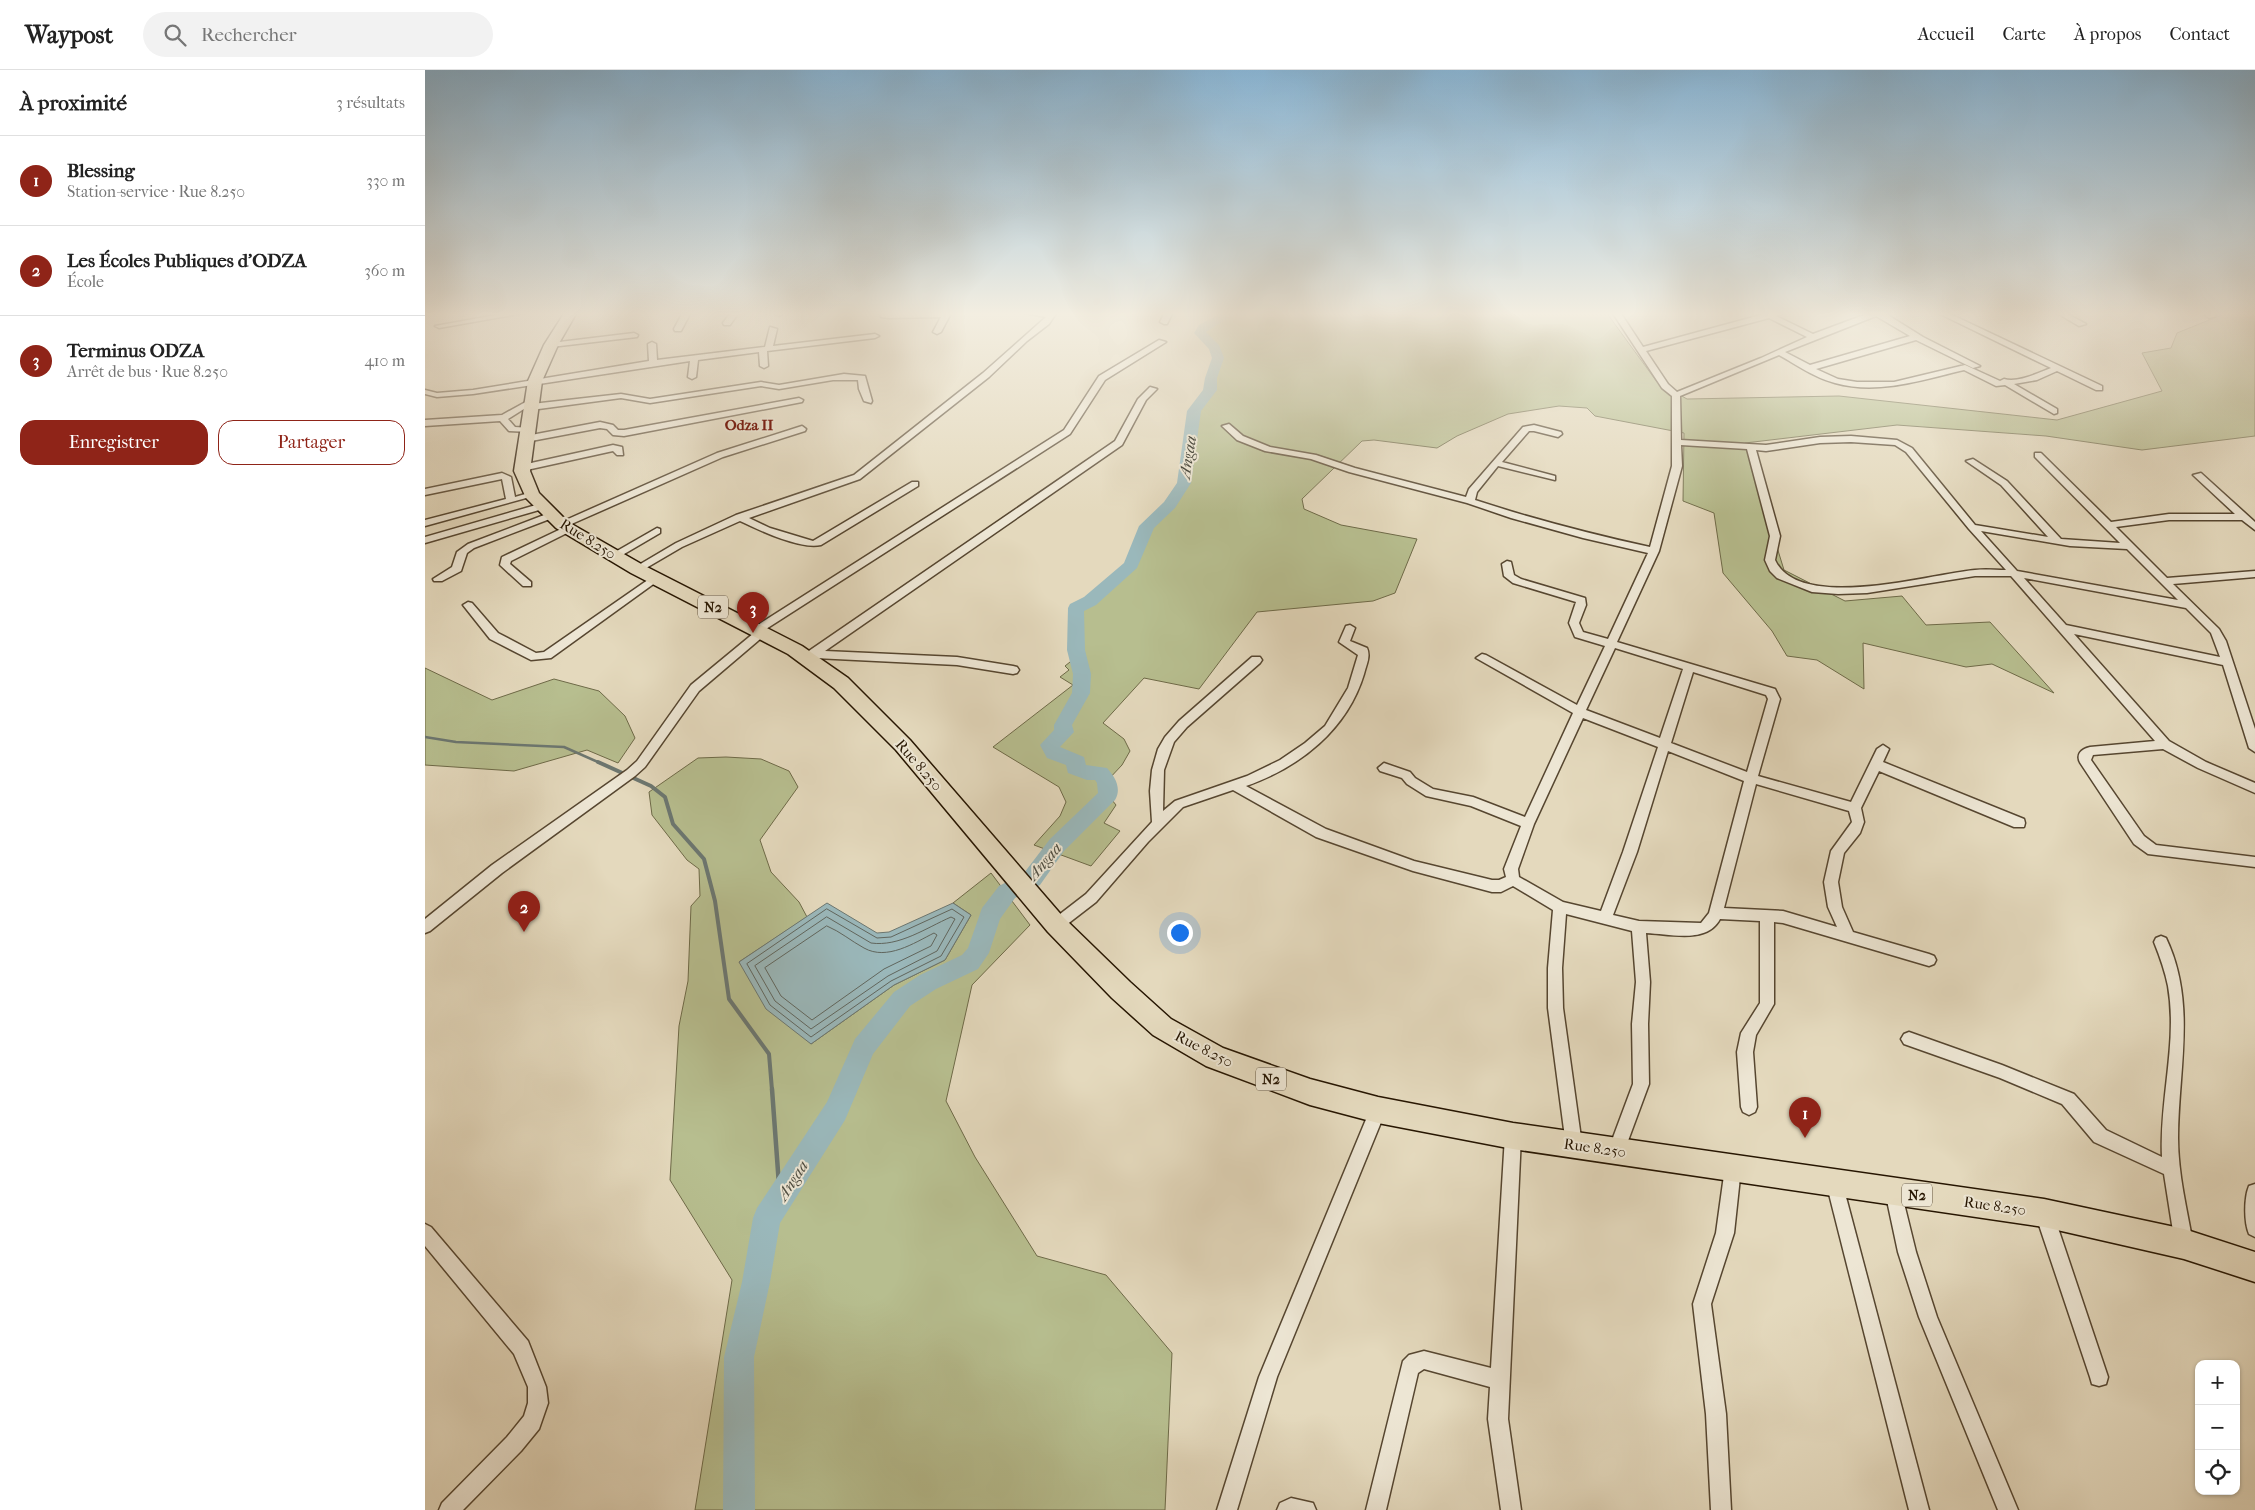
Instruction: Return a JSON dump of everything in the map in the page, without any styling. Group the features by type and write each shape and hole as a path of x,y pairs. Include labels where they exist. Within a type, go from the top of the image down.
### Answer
{"highway":[{"path":"535,381 522,468 552,514"},
{"name":"Rue 8.250","path":"552,514 637,569 810,656 841,683 903,745 1057,925 1121,990 1162,1027 1215,1056 1258,1074 1310,1092 1378,1110 1513,1136 2044,1213 2184,1244 2255,1268"}],"street":[{"path":"425,392 437,395 473,392 547,379"},
{"path":"425,423 502,418 531,404 621,396 630,396 640,401 650,402 761,384 779,387 824,379"},
{"path":"862,379 863,389 868,401"},
{"path":"637,569 687,541 739,517 853,479 917,425 980,379"},
{"path":"425,927 497,869 631,773 641,764 695,688 760,631 1067,432 1101,379"},
{"path":"1513,880 1511,869 1528,824 1654,551 1677,466 1676,395 1665,386 1660,379"},
{"path":"1676,395 1716,379"},
{"path":"1832,379 1857,384 1894,384 1914,379"},
{"path":"1989,379 1999,384 2026,379"},
{"path":"2000,379 2054,411"},
{"path":"2081,379 2099,388"},
{"path":"810,656 963,548 1119,443 1142,399 1153,389"},
{"path":"502,418 512,429 526,434 600,425 610,427 616,433 624,433 799,400"},
{"path":"1225,426 1240,438 1268,448 1313,457 1352,470 1470,501 1577,534 1654,551"},
{"path":"1470,501 1472,492 1526,429 1534,428 1558,434"},
{"path":"439,579 457,569 462,552 471,546 552,514 720,455 802,429"},
{"path":"1677,442 1766,448 1820,440 1851,439 1897,443 1909,450 1972,527 2165,744 2202,765 2255,788"},
{"path":"522,468 613,448 619,448 620,453"},
{"path":"1751,448 1775,536 1770,560 1773,569 1781,576 1816,590 1838,592 1867,590 1975,573 2014,573 2159,602 2189,604"},
{"path":"2037,455 2215,631 2221,641 2255,748"},
{"path":"1971,461 2003,484 2058,541"},
{"path":"1496,463 1552,478"},
{"path":"2199,475 2255,527"},
{"path":"425,492 502,476 506,477 511,500"},
{"path":"739,517 767,530 813,544 818,543 915,484"},
{"path":"425,523 511,500 552,514"},
{"path":"425,540 552,514"},
{"path":"527,584 505,565 506,559 552,514"},
{"path":"2108,526 2169,517 2244,517"},
{"path":"1972,527 2058,541 2103,546 2128,546"},
{"path":"615,555 657,530"},
{"path":"1507,564 1509,576 1517,581 1581,600 1574,623 1575,629 1579,634 1771,692 1774,699 1750,778 1716,912 1706,928 1639,927 1560,907 1544,896 1513,880"},
{"path":"2165,580 2255,574"},
{"path":"468,605 494,636 535,657 541,657 547,655 655,578"},
{"path":"1057,925 1091,898 1158,822 1179,804 1251,779 1284,763 1309,746 1329,729 1354,688 1364,655 1363,651 1346,645 1344,642 1350,628"},
{"path":"2062,628 2228,662"},
{"path":"810,656 957,661 1013,670"},
{"path":"1482,658 1580,712 1750,778 1855,808"},
{"path":"1158,822 1155,802 1157,783 1162,755 1170,739 1182,725 1256,660"},
{"path":"1605,918 1629,852 1689,667"},
{"path":"2165,744 2090,751 2085,754 2085,761 2139,840 2146,847 2153,850 2255,862"},
{"path":"1848,936 1835,907 1831,882 1838,851 1855,829 1858,822 1855,808 1883,749"},
{"path":"1877,765 2019,823"},
{"path":"1384,768 1406,775 1411,781 1430,793 1473,802 1528,824"},
{"path":"1233,784 1321,833 1413,866 1492,886 1501,886 1513,880"},
{"path":"1560,907 1555,988 1560,1045 1574,1145"},
{"path":"1716,912 1783,917 1929,960"},
{"path":"1749,1107 1745,1052 1749,1033 1767,1004 1767,916"},
{"path":"1616,1151 1641,1084 1640,1024 1643,982 1639,927"},
{"path":"2161,942 2172,964 2179,1026 2170,1128 2173,1170 2184,1244"},
{"path":"1909,1039 2002,1072 2068,1099 2100,1136 2173,1170"},
{"path":"1227,1510 1268,1377 1378,1110"},
{"path":"1511,1510 1506,1464 1499,1434 1500,1380 1513,1136"},
{"path":"1721,1510 1716,1414 1702,1304 1725,1233 1733,1168"},
{"path":"1834,1182 1919,1510"},
{"path":"1893,1191 1907,1252 1928,1318 2008,1510"},
{"path":"2255,1192 2255,1228"},
{"path":"2044,1213 2099,1377"},
{"path":"425,1233 521,1348 537,1387 538,1403 532,1422 514,1444 451,1509"},
{"path":"1376,1510 1410,1368 1416,1362 1423,1360 1500,1380"},
{"path":"1287,1510 1291,1508 1306,1510"}],"green space":[{"path":"1211,379 1655,379 1687,399 1839,396 2057,420 2162,391 2156,379 2255,379 2255,436 2142,450 2046,436 1897,425 1745,443 1784,570 1845,601 1902,596 1926,625 1990,622 2054,693 1992,664 1966,667 1863,643 1864,689 1817,660 1787,656 1772,631 1723,573 1714,513 1683,501 1684,433 1595,416 1587,408 1559,406 1508,414 1457,436 1437,448 1374,440 1362,441 1302,499 1304,509 1341,525 1417,539 1395,593 1373,601 1257,612 1199,689 1144,678 1103,723 1124,739 1130,751 1122,765 1107,781 1108,795 1116,805 1104,823 1120,831 1091,866 1034,845 1060,816 1066,802 1059,787 993,747 1073,685 1060,677 1069,670 1065,666 1075,658 1076,608 1090,601 1131,565 1147,526 1170,505 1184,483 1194,411 1210,390"},
{"path":"425,668 492,700 554,679 599,691 625,716 635,738 618,763 587,750 514,771 425,765"},
{"path":"698,758 761,759 789,771 798,787 760,840 771,872 799,902 807,917 739,962 811,1044 894,985 945,960 971,915 953,903 991,873 1030,925 972,985 946,1101 975,1157 1037,1256 1106,1275 1172,1353 1165,1510 695,1510 732,1280 670,1180 679,1026 688,981 691,906 700,896 699,869 687,860 652,815 649,792"}],"water":[{"path":"827,903 877,933 889,932 953,903 971,915 945,960 894,985 811,1044 766,1009 739,962"}],"waterway":[{"name":"Angaa","path":"739,1510 739,1357 756,1282 767,1218 836,1111 864,1047 902,999 928,982 970,962 978,953 990,915 1007,892 1032,879 1057,845 1108,795 1107,781 1100,773 1087,773 1075,768 1077,762 1054,753 1050,745 1064,732 1063,725 1081,693 1082,674 1076,650 1076,608 1090,601 1131,565 1147,526 1170,505 1184,483 1194,411 1210,390 1211,379"},
{"path":"425,737 456,742 564,747 600,763"},
{"path":"598,762 651,786 665,797 673,824 704,859 715,901 729,999 769,1054 772,1090"},
{"path":"772,1089 780,1199"}],"place":[{"name":"Terminus ODZA","path":"753,633"},
{"name":"Les Écoles Publiques d'ODZA","path":"524,932"},
{"name":"Blessing","path":"1805,1138"}],"district":[{"name":"Odza II","path":"749,425"}]}
